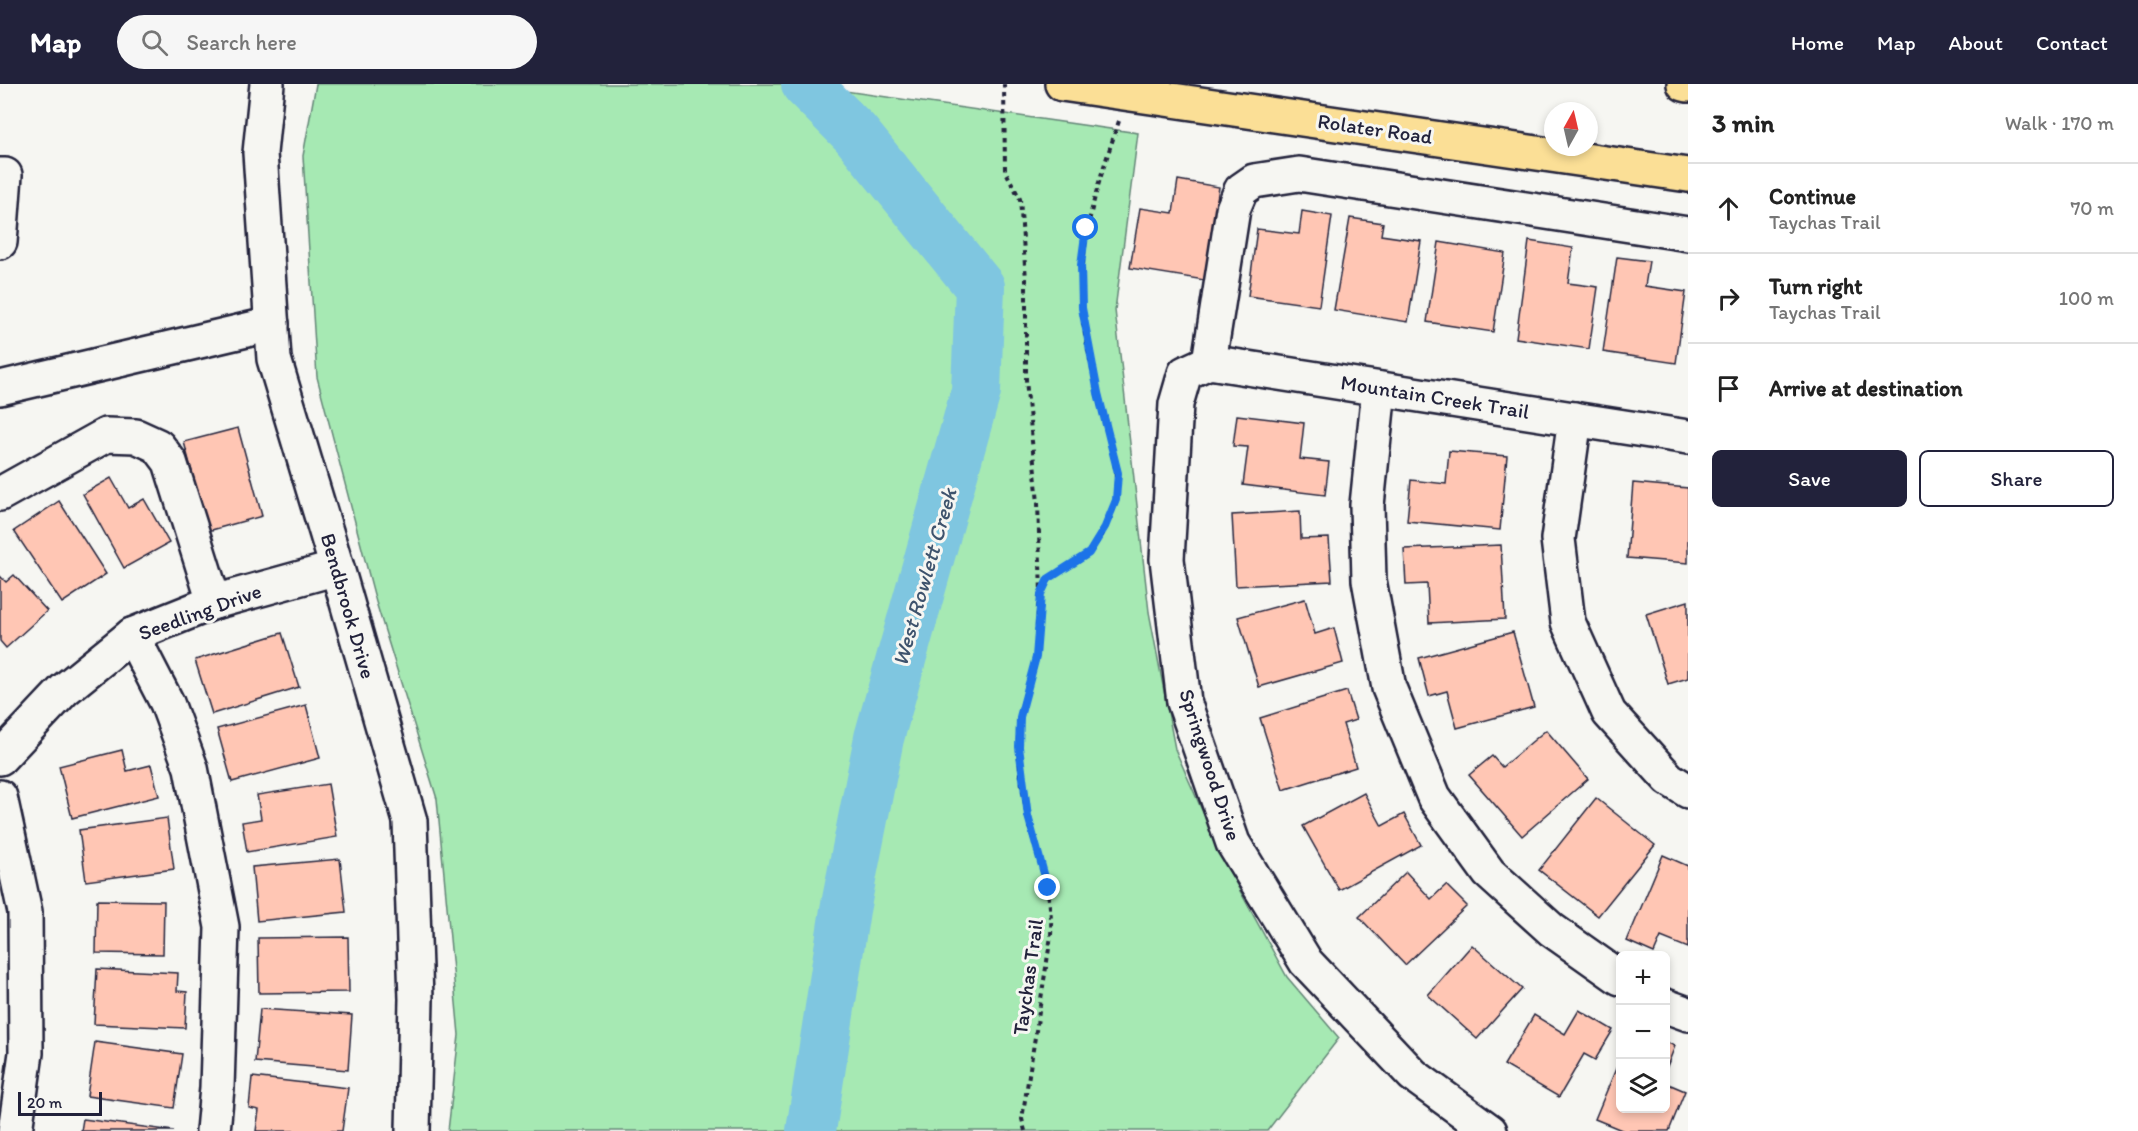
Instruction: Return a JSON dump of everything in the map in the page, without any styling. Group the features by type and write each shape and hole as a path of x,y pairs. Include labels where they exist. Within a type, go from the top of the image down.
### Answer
{"main road":[{"name":"Rolater Road","path":"1077,86 1688,175"}],"street":[{"name":"Bendbrook Drive","path":"267,84 260,153 274,358 338,568 410,821 416,999 413,1131"},
{"name":"Springwood Drive","path":"1490,1131 1413,1075 1306,962 1233,843 1184,702 1167,559 1176,404 1197,368 1233,209 1240,190 1254,181 1299,174 1688,234"},
{"path":"0,175 5,175 0,242"},
{"path":"0,388 272,324"},
{"name":"Mountain Creek Trail","path":"1197,368 1379,389 1688,436"},
{"path":"1379,389 1367,505 1369,580 1389,688 1434,797 1489,873 1552,930 1616,975"},
{"path":"1575,419 1558,539 1568,622 1609,714 1669,779 1688,791"},
{"path":"0,494 106,435 136,436 158,446 170,462 214,602"},
{"name":"Seedling Drive","path":"0,758 63,690 132,635 214,602 338,568"},
{"path":"132,635 167,703 191,768 222,927 217,1088 213,1131"},
{"path":"0,797 25,912 13,1050 15,1131"},
{"path":"1670,1008 1688,1014"}],"path":[{"name":"Taychas Trail","path":"1004,84 1005,170 1020,199 1026,279 1026,380 1038,503 1041,594 1036,657 1020,717 1019,747 1028,816 1048,888 1052,912 1051,936 1022,1119 1025,1131"},
{"path":"1041,594 1048,579 1089,553 1105,527 1116,500 1118,473 1098,393 1082,308 1081,265 1086,228 1103,167 1121,117"}],"green space":[{"path":"316,84 796,84 1138,133 1115,310 1149,612 1175,749 1227,867 1287,977 1339,1038 1267,1131 448,1131 459,1035 437,799 376,602 317,377 303,156"}],"building":[{"path":"1178,180 1219,187 1204,280 1130,268 1140,208 1173,213"},
{"path":"1302,211 1332,216 1319,306 1248,296 1257,229 1299,234"},
{"path":"1350,218 1383,223 1381,235 1421,241 1408,322 1334,310"},
{"path":"1529,241 1573,248 1568,283 1598,287 1589,349 1516,338"},
{"path":"1439,242 1505,253 1493,332 1427,322"},
{"path":"1617,257 1649,261 1645,286 1686,292 1676,363 1603,352"},
{"path":"1237,415 1304,423 1300,459 1329,462 1325,495 1243,485 1248,447 1233,446"},
{"path":"238,428 262,516 208,531 184,442"},
{"path":"1449,451 1507,456 1500,530 1407,521 1411,480 1446,484"},
{"path":"111,478 128,508 144,499 169,543 124,568 83,494"},
{"path":"1633,483 1688,488 1688,563 1627,558"},
{"path":"59,501 106,574 62,603 14,531"},
{"path":"1300,511 1301,539 1329,538 1332,581 1236,586 1232,515"},
{"path":"1501,545 1505,619 1429,623 1427,584 1406,585 1404,549"},
{"path":"14,575 47,611 6,648 0,641 0,576 6,582"},
{"path":"1305,599 1315,634 1334,628 1343,663 1259,687 1238,617"},
{"path":"1688,601 1688,678 1668,684 1646,614"},
{"path":"1513,632 1534,707 1457,728 1447,691 1429,696 1419,658"},
{"path":"282,633 299,687 212,714 195,660"},
{"path":"1347,691 1356,720 1343,724 1356,767 1283,790 1260,718"},
{"path":"306,705 320,758 232,782 217,729"},
{"path":"1546,730 1588,779 1522,836 1469,775 1492,756 1502,767"},
{"path":"122,750 127,771 151,765 159,796 72,818 59,766"},
{"path":"328,784 337,837 247,852 242,822 261,819 257,795"},
{"path":"1364,793 1382,826 1404,814 1421,845 1339,890 1303,826"},
{"path":"1596,798 1655,845 1598,916 1539,870"},
{"path":"167,818 174,869 86,881 79,830"},
{"path":"1663,855 1688,866 1688,948 1661,937 1655,951 1650,951 1627,941"},
{"path":"340,859 346,912 257,921 252,867"},
{"path":"1406,872 1431,899 1446,885 1467,906 1405,965 1359,917"},
{"path":"97,900 164,901 163,954 96,953"},
{"path":"348,937 349,992 259,993 258,938"},
{"path":"1472,945 1522,989 1477,1039 1428,995"},
{"path":"97,969 178,973 177,991 187,992 185,1028 94,1024"},
{"path":"260,1009 352,1015 348,1070 255,1062"},
{"path":"1579,1010 1613,1030 1595,1060 1584,1054 1559,1097 1504,1065 1534,1015 1565,1034"},
{"path":"95,1042 182,1054 174,1108 87,1096"},
{"path":"1670,1044 1675,1046 1670,1059"},
{"path":"1616,1069 1616,1113 1670,1113 1670,1085 1685,1091 1669,1131 1624,1131 1595,1119"},
{"path":"252,1077 348,1088 342,1131 256,1131 259,1110 249,1108"},
{"path":"83,1119 174,1131 81,1131"}],"waterway":[{"name":"West Rowlett Creek","path":"806,84 855,133 980,287 976,391 879,738 845,910 811,1131"}],"route":[{"path":"1048,888 1028,816 1019,747 1020,717 1036,657 1041,594 1048,579 1089,553 1105,527 1116,500 1118,473 1098,393 1082,308 1081,265 1086,228"}]}
